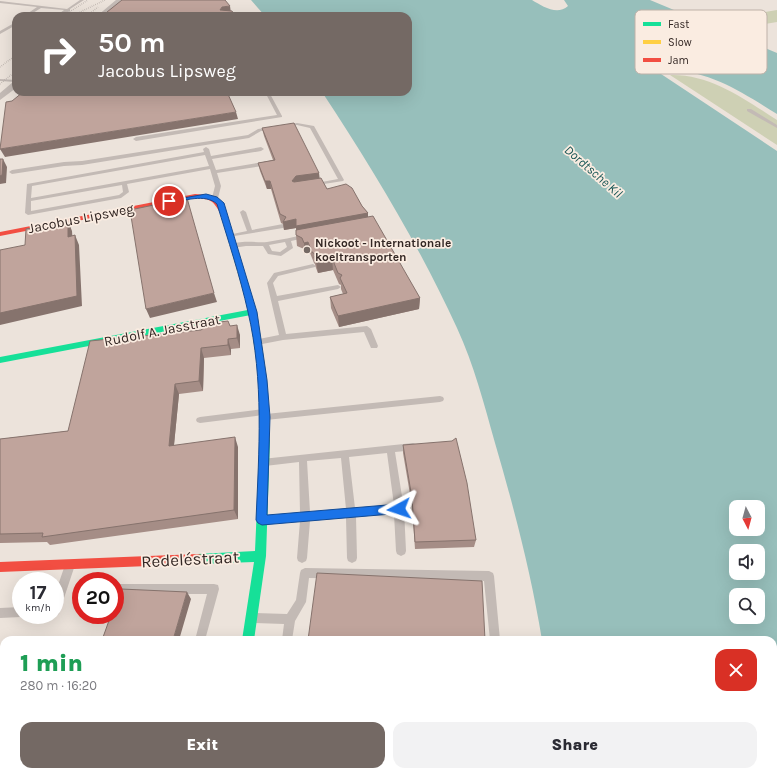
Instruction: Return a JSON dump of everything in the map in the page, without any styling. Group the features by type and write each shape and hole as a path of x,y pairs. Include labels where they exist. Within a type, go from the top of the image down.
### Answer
{"street":[{"path":"105,12 120,0"},
{"path":"0,97 12,86"},
{"name":"Jacobus Lipsweg","path":"0,234 195,196 215,198"},
{"path":"215,198 220,203 253,312 263,380 265,414 260,556 248,636"},
{"name":"Rudolf A. Jasstraat","path":"0,360 253,312"},
{"name":"Redeléstraat","path":"0,567 260,556"}],"lane":[{"path":"5,2 10,0"},
{"path":"20,4 30,0"},
{"path":"65,12 82,0"},
{"path":"0,2 69,10"},
{"path":"32,12 41,6"},
{"path":"0,26 11,26"},
{"path":"0,33 11,26"},
{"path":"0,80 12,82"},
{"path":"136,139 280,116 269,96"},
{"path":"749,110 777,127"},
{"path":"12,172 249,136 260,130 297,124 312,127 341,180 304,186"},
{"path":"204,143 218,186 215,198"},
{"path":"124,183 126,192 121,196 28,213 29,185 208,155 261,149"},
{"path":"28,200 124,183 272,162"},
{"path":"244,212 250,232"},
{"path":"230,236 282,226"},
{"path":"233,246 265,244 311,236"},
{"path":"265,244 270,253 282,254 290,248 287,240"},
{"path":"283,337 270,283 276,274 313,266"},
{"path":"274,300 338,287"},
{"path":"257,342 283,337 367,328 374,346"},
{"path":"200,420 440,399"},
{"path":"264,462 420,446"},
{"path":"390,454 399,509 401,552"},
{"path":"346,457 351,513 352,558"},
{"path":"302,558 305,516 303,462"},
{"path":"262,520 399,509"},
{"path":"64,582 70,564"},
{"path":"288,636 290,618 301,602 305,573 489,576 495,636"},
{"path":"124,589 214,588 201,636"},
{"path":"0,613 12,612"},
{"path":"250,618 290,618"}],"green space":[{"path":"777,10 777,22 767,24 767,12"},
{"path":"670,75 685,76 713,83 739,96 777,120 777,145"}],"water":[{"name":"Dordtsche Kil","path":"251,0 532,0 550,9 559,10 568,6 564,0 650,0 674,10 635,10 635,74 661,74 777,151 777,636 541,636 533,590 515,516 474,370 457,328 411,237 377,178 325,96 412,96 412,12 262,12"},
{"path":"767,49 777,53 777,114 720,82 695,74 767,74"}],"building":[{"path":"122,0 225,0 230,6 222,7 220,10 233,12 107,12"},
{"path":"18,96 229,96 236,112 0,149 6,102 12,101"},
{"path":"294,123 319,173 296,176 292,181 294,182 321,178 327,189 346,184 352,188 362,206 368,213 296,226 296,219 283,222 286,217 280,214 270,181 265,181 258,163 275,160 262,128"},
{"path":"0,159 3,159 2,175 0,176"},
{"path":"187,198 214,293 146,309 130,210"},
{"path":"373,216 420,298 338,316 330,297 347,293 340,278 342,275 338,273 332,258 316,262 314,257 316,255 312,252 308,242 304,243 302,238 296,235 296,230"},
{"path":"68,221 68,237 75,235 77,296 0,313 0,250 25,245 26,229"},
{"path":"228,321 230,326 237,325 237,338 228,339 228,345 201,348 199,381 175,384 169,446 235,437 234,510 42,537 43,533 0,534 0,439 68,431 90,341 201,330 211,323"},
{"path":"456,438 467,483 476,540 415,542 412,498 403,445 452,441"},
{"path":"317,573 482,581 485,636 309,636"},
{"path":"124,589 187,592 174,636 103,636 108,624 124,624"}],"railway":[{"path":"69,12 88,0"},
{"path":"80,12 105,0"},
{"path":"92,12 98,7"},
{"path":"0,67 12,58"},
{"path":"0,84 12,74"}],"traffic: fast":[{"path":"0,360 253,312"},
{"path":"249,636 260,556 265,439"},
{"path":"198,559 260,556"}],"traffic: slow":[{"path":"224,215 253,312 263,379 265,439"}],"traffic: jam":[{"path":"0,234 195,196 214,199 217,201 224,215"},
{"path":"0,567 198,559"}],"place":[{"name":"Nickoot - Internationale koeltransporten","path":"307,250"}],"route":[{"path":"169,201 195,196 206,196 215,198 220,203 253,312 263,380 265,417 262,520 399,509"}]}
